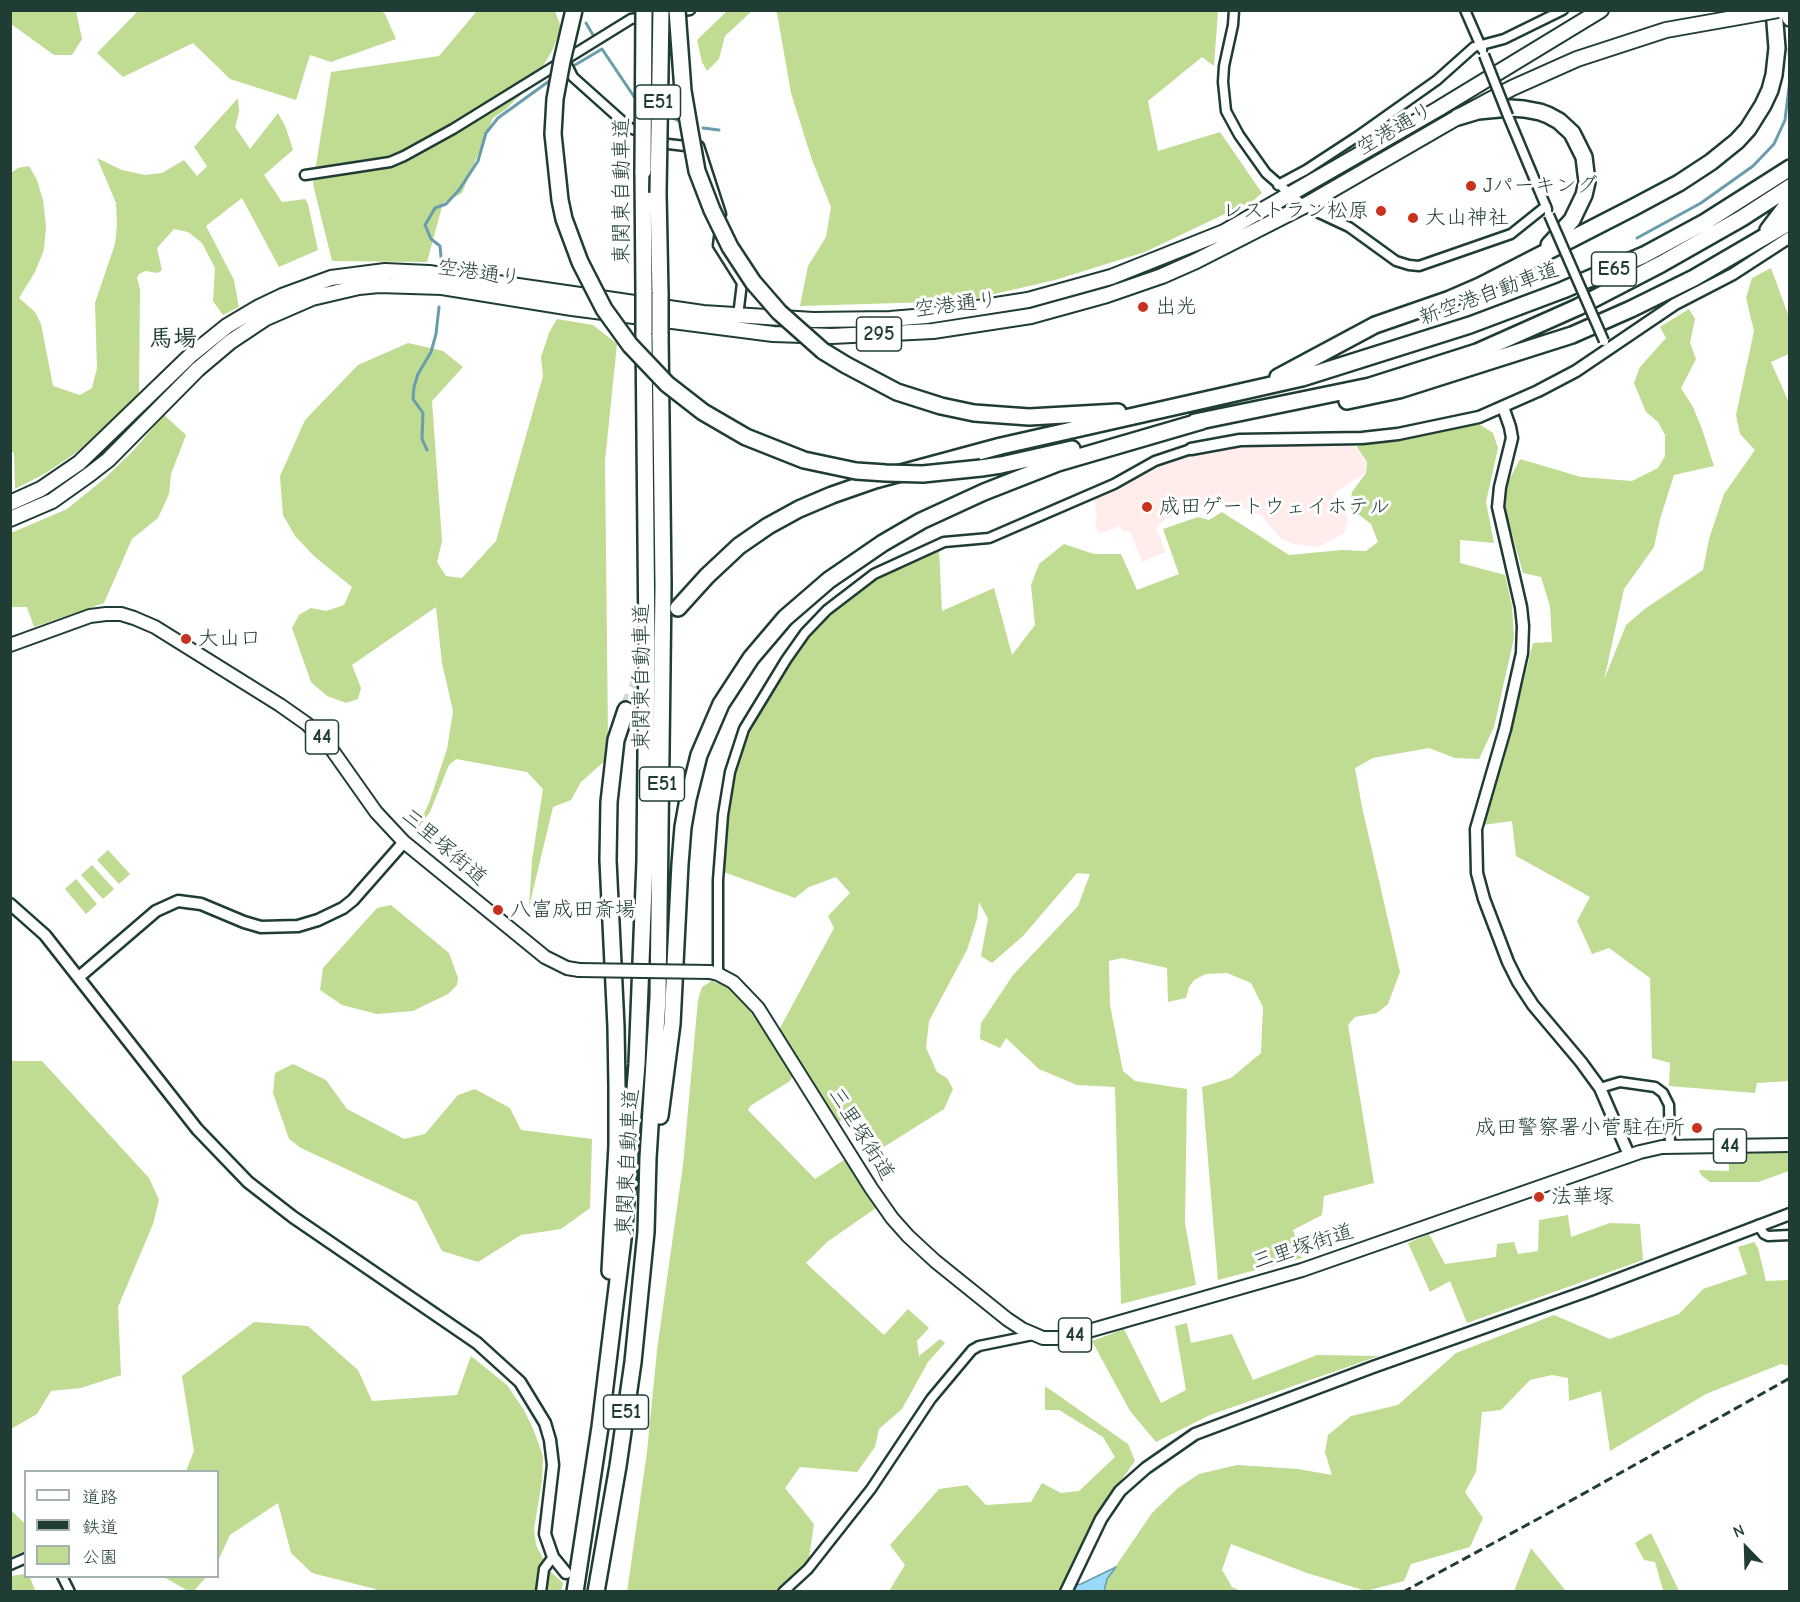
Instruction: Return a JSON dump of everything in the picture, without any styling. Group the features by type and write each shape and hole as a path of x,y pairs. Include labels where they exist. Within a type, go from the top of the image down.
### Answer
{"highway":[{"path":"574,10 561,61 555,99 554,159 564,219 580,262 604,309 630,345 667,384 703,412 746,437 793,456 828,466 856,471 923,474 1001,465 1202,421"},
{"name":"東関東自動車道","path":"575,1592 600,1426 623,1239 641,992 647,642 644,10"},
{"name":"東関東自動車道","path":"596,1592 628,1397 646,1232 658,998 663,585 658,193 661,10"},
{"name":"空港通り","path":"10,503 41,489 79,463 191,355 227,326 274,299 331,278 385,271 429,273 630,303 738,316 813,320 890,319 956,313 1028,300 1102,280 1224,232 1291,195 1601,10"},
{"name":"空港通り","path":"10,519 52,501 108,460 198,369 249,328 312,298 379,285 442,287 572,308 773,334 832,336 933,331 1031,316 1107,295 1162,276 1196,261 1304,206 1512,88 1577,59 1666,30 1778,10"},
{"path":"1788,10 1790,18"},
{"path":"683,11 683,91 697,171 712,210 730,247 753,282 779,312 823,351 897,392 941,406 974,413 1058,417 1181,405"},
{"path":"1233,394 1285,374 1375,325 1450,299 1634,207 1679,183 1711,162 1748,129 1763,105 1774,75 1777,48 1768,12"},
{"path":"1458,117 1478,111 1503,109 1540,112 1559,121 1572,133 1580,146 1587,168 1587,182 1579,208 1563,231 1527,260"},
{"name":"新空港自動車道","path":"1181,405 1302,378 1359,361 1470,325 1572,287 1609,272 1674,239 1790,168"},
{"name":"新空港自動車道","path":"1202,421 1342,393 1387,381 1477,351 1578,307 1661,264 1742,218 1790,187"},
{"path":"1265,408 1374,397 1542,345 1631,309 1726,261 1785,219 1790,201"},
{"path":"678,608 739,546 789,514 832,495 875,480 1001,446 1181,405"},
{"path":"646,1232 672,1024 683,827 699,755 731,686 785,618 829,580 884,543 952,506 1010,481 1058,463 1202,421"},
{"path":"600,1426 616,1146 616,1027 609,860 609,802 616,740 626,710"}],"main road":[{"name":"三里塚街道","path":"10,645 98,615 121,614 155,627 307,724 330,747 376,812 404,842 545,957 567,968 579,970 714,973 733,982 758,1008 892,1218 934,1261 1007,1319 1033,1335 1043,1338 1063,1338 1291,1273 1629,1155 1655,1148 1790,1145"}],"street":[{"path":"1234,10 1224,66 1226,111 1239,135 1266,173 1304,206 1349,227 1396,261 1419,266 1511,234 1546,206"},
{"path":"1465,10 1549,215 1606,345"},
{"path":"1278,184 1306,170 1358,136 1437,80 1474,47 1482,50 1563,10"},
{"path":"306,175 390,162 404,156 453,129 631,19 683,11 687,71 699,147 722,218 718,245 742,283 738,316"},
{"path":"565,61 573,77 630,128 668,144 699,147"},
{"path":"1327,193 1324,205 1326,211 1339,222"},
{"path":"714,973 723,815 730,772 744,729 786,660 806,633 827,610 874,574 944,542 989,538 1114,484 1155,461 1191,448 1240,440 1362,438 1398,434 1479,417 1576,371 1606,345 1675,304 1733,274 1790,237"},
{"path":"1503,407 1512,438 1500,486 1498,507 1521,607 1522,653 1507,720 1476,828 1477,873 1484,899 1518,982 1533,1005 1600,1088 1629,1155"},
{"path":"79,976 156,911 178,901 201,904 261,927 298,926 318,920 343,908 353,900 404,842"},
{"path":"10,904 45,935 197,1129 248,1182 293,1217 477,1343 520,1382 545,1423 550,1440 553,1465 545,1534 553,1557 566,1574"},
{"path":"1600,1088 1620,1082 1655,1088 1663,1093 1669,1105 1670,1147"},
{"path":"1066,1592 1101,1519 1120,1491 1146,1468 1195,1434 1288,1398 1590,1290 1790,1214"},
{"path":"1758,1225 1768,1236 1790,1235"},
{"path":"783,1592 808,1569 871,1490 931,1399 972,1350 980,1346 1033,1335"},
{"path":"541,1592 544,1569 553,1557"},
{"path":"63,1578 70,1592"}],"shaded area":[{"name":"成田ゲートウェイホテル","path":"1264,443 1323,445 1352,443 1366,462 1365,473 1335,493 1348,519 1344,533 1318,547 1293,544 1281,539 1261,515 1221,500 1166,519 1156,528 1166,552 1142,562 1130,531 1123,531 1120,526 1099,534 1095,524 1097,519 1094,498 1129,481 1138,473 1182,456"}],"green space":[{"path":"11,10 76,11 82,39 72,55 54,55 11,24"},
{"path":"139,10 381,11 385,14 396,39 331,62 310,55 296,100 230,79 193,43 123,77 97,53"},
{"path":"477,11 555,11 561,27 553,49 533,83 505,110 493,118 462,193 443,203 427,262 332,261 313,184 331,72 439,56"},
{"path":"727,11 752,11 725,36 719,59 707,71 702,62 697,40"},
{"path":"774,11 1218,11 1214,66 1202,57 1148,101 1158,151 1220,132 1262,193 1254,200 1145,252 1055,280 964,301 800,306 808,266 826,237 831,207 812,160 791,93 777,13"},
{"path":"238,98 239,112 235,127 250,149 278,113 286,128 293,150 264,175 282,202 305,199 318,250 279,267 242,198 206,226 234,280 239,307 223,315 213,301 215,268 202,243 188,232 174,229 157,248 162,270 158,273 145,271 137,278 140,289 139,395 77,452 46,473 15,489 14,454 10,449 11,173 18,168 29,166 37,180 43,200 46,226 44,250 35,272 19,298 35,312 41,324 53,386 80,395 92,388 97,368 95,303 115,244 117,225 116,203 97,158 122,170 145,175 162,173 184,160 197,176 207,166 194,147"},
{"path":"1771,268 1790,320 1789,354 1771,362 1790,405 1789,1081 1757,1083 1755,1093 1669,1086 1670,1063 1652,1058 1650,978 1609,948 1592,954 1577,921 1590,897 1516,856 1512,821 1483,825 1504,760 1533,643 1552,642 1550,606 1541,577 1523,573 1505,509 1504,490 1520,459 1581,477 1632,481 1658,468 1665,456 1665,435 1658,422 1646,412 1634,383 1640,367 1666,338 1660,327 1689,309 1695,319 1690,343 1696,359 1681,388 1693,407 1714,466 1674,475 1654,547 1624,589 1604,680 1626,625 1646,608 1703,570 1709,539 1724,494 1755,450 1740,434 1736,415 1754,331 1746,298 1752,278"},
{"path":"557,319 593,325 617,344 605,461 607,759 581,782 571,800 553,807 529,907 532,860 543,789 527,772 456,759 449,765 430,812 415,832 429,803 447,749 453,711 442,663 436,607 352,665 361,688 358,699 346,703 327,696 311,682 292,628 299,615 311,608 326,611 344,605 352,587 315,557 295,536 283,515 280,476 305,420 358,365 408,343 443,351 463,367 432,401 442,541 437,562 446,576 462,578 496,541 543,376 541,357 549,333"},
{"path":"164,415 186,435 171,474 169,494 158,518 132,539 104,603 34,627 27,607 11,607 11,533 67,509 104,479 132,452"},
{"path":"1479,424 1493,433 1498,448 1486,502 1494,543 1460,540 1460,563 1505,575 1512,606 1514,638 1494,727 1479,759 1455,758 1429,748 1373,758 1355,768 1400,972 1388,1004 1377,1013 1355,1017 1348,1025 1374,1183 1324,1196 1322,1215 1293,1230 1302,1258 1218,1280 1202,1087 1231,1078 1261,1053 1263,1007 1251,983 1227,973 1206,974 1194,980 1186,998 1168,1002 1167,968 1122,958 1109,961 1110,1005 1123,1071 1135,1081 1187,1089 1185,1223 1196,1285 1121,1304 1115,1087 1077,1085 1039,1069 1006,1038 1000,1048 980,1039 981,1023 1013,975 1078,906 1090,874 1077,873 1023,936 992,963 981,956 988,919 979,902 977,919 967,950 929,1021 926,1048 937,1072 947,1078 953,1089 944,1109 884,1147 861,1112 839,1122 780,1028 834,928 828,916 850,893 836,877 809,887 795,898 724,872 727,811 739,755 757,714 790,660 809,635 836,607 864,584 939,549 942,611 994,588 1012,655 1035,625 1031,585 1039,564 1064,544 1094,554 1121,554 1137,590 1179,574 1163,529 1198,517 1209,520 1222,512 1289,555 1342,550 1366,551 1378,542 1371,524 1350,508 1352,492 1366,473 1367,462 1356,446"},
{"path":"108,850 130,874 119,884 97,860"},
{"path":"92,865 114,889 103,899 81,875"},
{"path":"76,879 97,904 86,914 65,889"},
{"path":"391,905 449,953 458,978 457,985 448,994 413,1011 377,1014 342,1005 320,990 323,968 377,908"},
{"path":"712,981 727,986 739,994 793,1075 790,1081 750,1106 748,1110 815,1179 847,1158 876,1200 876,1208 827,1242 806,1263 884,1335 908,1309 929,1328 917,1341 919,1356 940,1339 945,1343 928,1362 902,1409 879,1429 875,1447 857,1472 800,1467 785,1488 814,1524 809,1559 782,1591 627,1592 683,1165 698,1000 702,987"},
{"path":"11,1061 42,1061 149,1178 159,1200 153,1224 118,1307 121,1375 81,1388 51,1391 37,1414 11,1429"},
{"path":"293,1064 326,1080 347,1109 404,1139 425,1134 458,1095 475,1089 510,1108 521,1130 592,1139 590,1208 561,1229 521,1235 478,1262 442,1251 417,1202 301,1148 289,1139 273,1093 275,1073"},
{"path":"1789,1151 1789,1171 1758,1182 1710,1182 1701,1175 1699,1170 1729,1171 1728,1152"},
{"path":"1568,1215 1571,1237 1610,1223 1640,1224 1643,1260 1467,1323 1450,1281 1430,1292 1408,1243 1429,1234 1445,1264 1496,1257 1497,1244 1514,1242 1518,1254 1538,1251 1539,1220"},
{"path":"1754,1242 1758,1248 1766,1281 1789,1280 1789,1366 1781,1364 1706,1394 1610,1451 1601,1391 1569,1401 1568,1378 1552,1375 1530,1380 1501,1410 1482,1412 1476,1472 1465,1492 1483,1518 1470,1547 1411,1564 1404,1581 1366,1591 1307,1573 1231,1544 1222,1570 1232,1587 1241,1591 1104,1592 1107,1579 1152,1513 1178,1488 1199,1474 1237,1465 1298,1469 1332,1475 1325,1452 1328,1435 1351,1416 1398,1405 1456,1353 1554,1315 1610,1339 1679,1314 1703,1289 1747,1274 1738,1247"},
{"path":"254,1322 308,1326 358,1370 372,1401 457,1395 471,1356 507,1385 524,1410 534,1431 543,1456 542,1481 534,1529 536,1545 549,1570 563,1583 561,1591 376,1591 312,1573 291,1553 278,1503 230,1535 219,1559 219,1470 186,1470 194,1451 182,1376"},
{"path":"1187,1323 1191,1343 1232,1334 1253,1380 1317,1355 1379,1356 1210,1415 1156,1442 1130,1411 1092,1341 1124,1329 1161,1403 1186,1390 1175,1326"},
{"path":"1045,1386 1128,1444 1135,1461 1092,1521 1059,1591 889,1591 905,1565 890,1545 939,1489 967,1485 986,1505 1031,1502 1042,1483 1061,1493 1079,1491 1115,1457 1103,1437 1059,1410 1045,1410"},
{"path":"10,1509 24,1523 24,1551 11,1557"},
{"path":"1651,1533 1679,1591 1661,1591 1663,1590 1655,1562 1644,1560 1635,1543"},
{"path":"1531,1548 1566,1591 1514,1591"},
{"path":"24,1574 24,1578 30,1578 35,1590 11,1591 11,1576"},
{"path":"166,1578 205,1578 193,1592"}],"water":[{"path":"1116,1567 1107,1579 1104,1591 1071,1592 1075,1585"}],"waterway":[{"path":"586,23 593,35"},
{"path":"575,65 602,49 637,101"},
{"path":"1789,49 1790,66"},
{"path":"441,257 440,246 431,239 425,225 435,208 446,204 459,190 478,161 486,133 498,118 552,79"},
{"path":"1637,238 1701,203 1753,166 1774,144 1785,120 1790,79"},
{"path":"665,114 683,123"},
{"path":"703,128 719,130"},
{"path":"427,450 422,439 423,413 413,399 414,387 418,374 431,352 439,307"}],"tunnel":[{"path":"626,710 648,661"}],"railway":[{"path":"1403,1592 1790,1378"}],"place":[{"name":"Jパーキング","path":"1471,186"},
{"name":"レストラン松原","path":"1381,211"},
{"name":"大山神社","path":"1413,218"},
{"name":"出光","path":"1143,307"},
{"name":"成田ゲートウェイホテル","path":"1147,507"},
{"name":"大山口","path":"186,639"},
{"name":"八富成田斎場","path":"498,910"},
{"name":"成田警察署小菅駐在所","path":"1697,1128"},
{"name":"法華塚","path":"1539,1197"}],"district":[{"name":"馬場","path":"173,339"}]}
